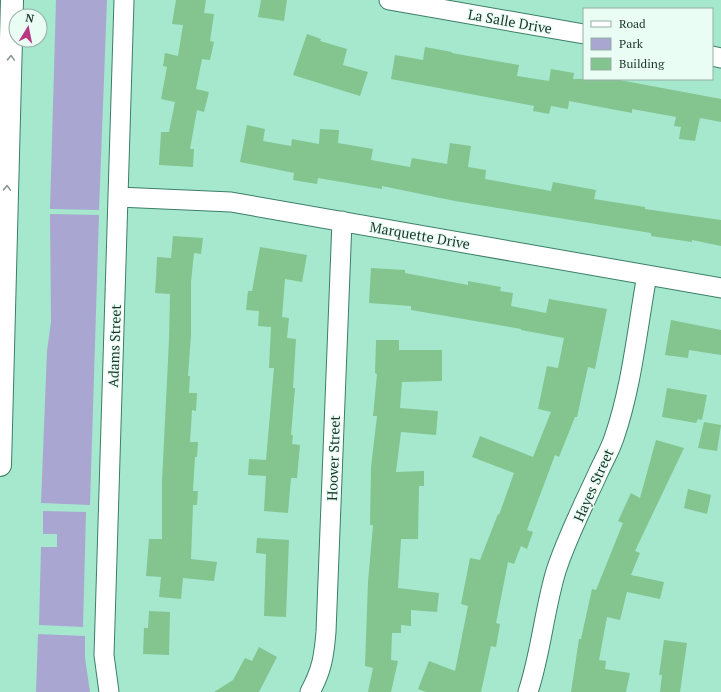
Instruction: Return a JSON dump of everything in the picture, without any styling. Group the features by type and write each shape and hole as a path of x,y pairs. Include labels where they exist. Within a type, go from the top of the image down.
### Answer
{"highway":[{"path":"0,465 12,0"}],"street":[{"name":"Adams Street","path":"109,692 104,655 124,0"},
{"name":"La Salle Drive","path":"389,0 583,34"},
{"name":"Marquette Drive","path":"118,197 231,202 721,288"},
{"name":"Hoover Street","path":"310,692 319,676 324,655 326,632 342,221"},
{"name":"Hayes Street","path":"528,692 533,677 547,605 566,544 613,441 621,418 647,276"}],"green space":[{"path":"56,0 107,0 99,210 50,209"},
{"path":"50,214 99,215 90,505 41,503 47,351 51,322"},
{"path":"43,511 86,512 83,627 39,625 41,547 57,547 57,534 43,534"},
{"path":"38,634 85,636 85,658 90,692 36,692"}],"building":[{"path":"176,0 206,0 204,13 214,14 210,41 214,42 210,60 202,59 196,89 209,92 204,112 197,110 190,149 194,149 193,167 159,165 161,132 169,132 175,102 161,99 167,67 163,66 165,53 178,56 183,25 172,24"},
{"path":"261,0 287,0 284,21 258,17"},
{"path":"307,34 321,39 320,41 347,49 343,65 368,72 360,96 293,75"},
{"path":"425,47 519,65 517,76 549,81 551,69 574,73 573,79 619,80 721,99 721,122 700,118 695,141 679,139 681,127 674,126 676,117 632,109 632,113 569,101 568,109 551,106 549,114 533,111 534,106 391,79 395,55 423,60"},
{"path":"247,125 265,129 263,141 291,146 292,139 319,144 320,129 339,130 338,143 373,149 371,160 410,167 412,158 447,164 450,143 471,146 468,167 486,170 485,179 551,191 553,182 596,190 594,199 645,207 645,209 721,220 721,246 692,240 692,242 651,236 651,233 455,201 382,186 382,189 318,178 317,184 293,180 294,173 240,162"},
{"path":"173,236 203,238 201,254 194,253 191,282 191,335 188,376 190,376 189,393 197,393 196,411 192,410 190,442 198,442 197,457 195,457 193,491 198,491 197,505 193,505 191,559 217,562 214,581 183,578 181,599 159,597 161,577 146,576 149,539 162,539 162,481 169,340 170,294 155,293 157,257 171,258"},
{"path":"260,247 307,255 302,282 285,279 282,317 289,318 287,338 296,339 293,388 295,388 291,435 293,435 292,444 300,445 297,478 291,478 288,513 264,511 266,476 248,475 249,459 266,460 274,368 269,368 271,327 258,326 259,311 246,310 248,291 252,291"},
{"path":"371,268 405,270 405,273 468,285 468,281 501,287 500,291 513,293 511,306 546,313 549,299 607,309 595,369 588,367 577,417 575,417 559,457 555,455 527,530 533,532 527,549 521,546 514,564 508,562 496,623 500,624 496,647 491,646 481,692 426,692 418,689 429,661 455,671 468,606 461,604 470,558 480,560 498,514 499,515 514,473 472,457 480,436 533,457 551,412 538,409 547,366 558,368 564,338 411,310 411,306 369,303"},
{"path":"671,320 721,330 721,355 689,350 688,358 665,355"},
{"path":"376,340 399,340 399,350 442,350 442,381 402,382 400,408 438,411 436,435 401,432 396,472 424,471 424,486 419,486 418,539 401,539 398,588 439,593 437,612 411,610 411,626 401,625 401,633 392,633 391,660 398,661 391,692 368,692 373,668 365,666 368,582 373,525 370,525 371,467 377,416 373,416 377,374 375,373"},
{"path":"667,388 707,395 702,420 698,419 696,423 662,417"},
{"path":"704,422 721,425 717,451 698,448"},
{"path":"656,440 684,448 635,551 640,553 631,575 664,582 660,599 627,592 620,620 607,617 599,660 606,661 605,669 630,673 626,692 571,692 579,639 581,639 592,589 596,590 623,523 618,521 631,493 640,498"},
{"path":"688,489 711,495 707,514 684,508"},
{"path":"257,538 289,540 286,617 264,616 266,554 256,553"},
{"path":"149,611 170,612 169,655 143,654 144,628 148,628"},
{"path":"664,640 687,643 680,692 660,692 662,675 659,675"},
{"path":"259,647 277,657 259,692 214,692 233,680 245,658 252,661"}]}
